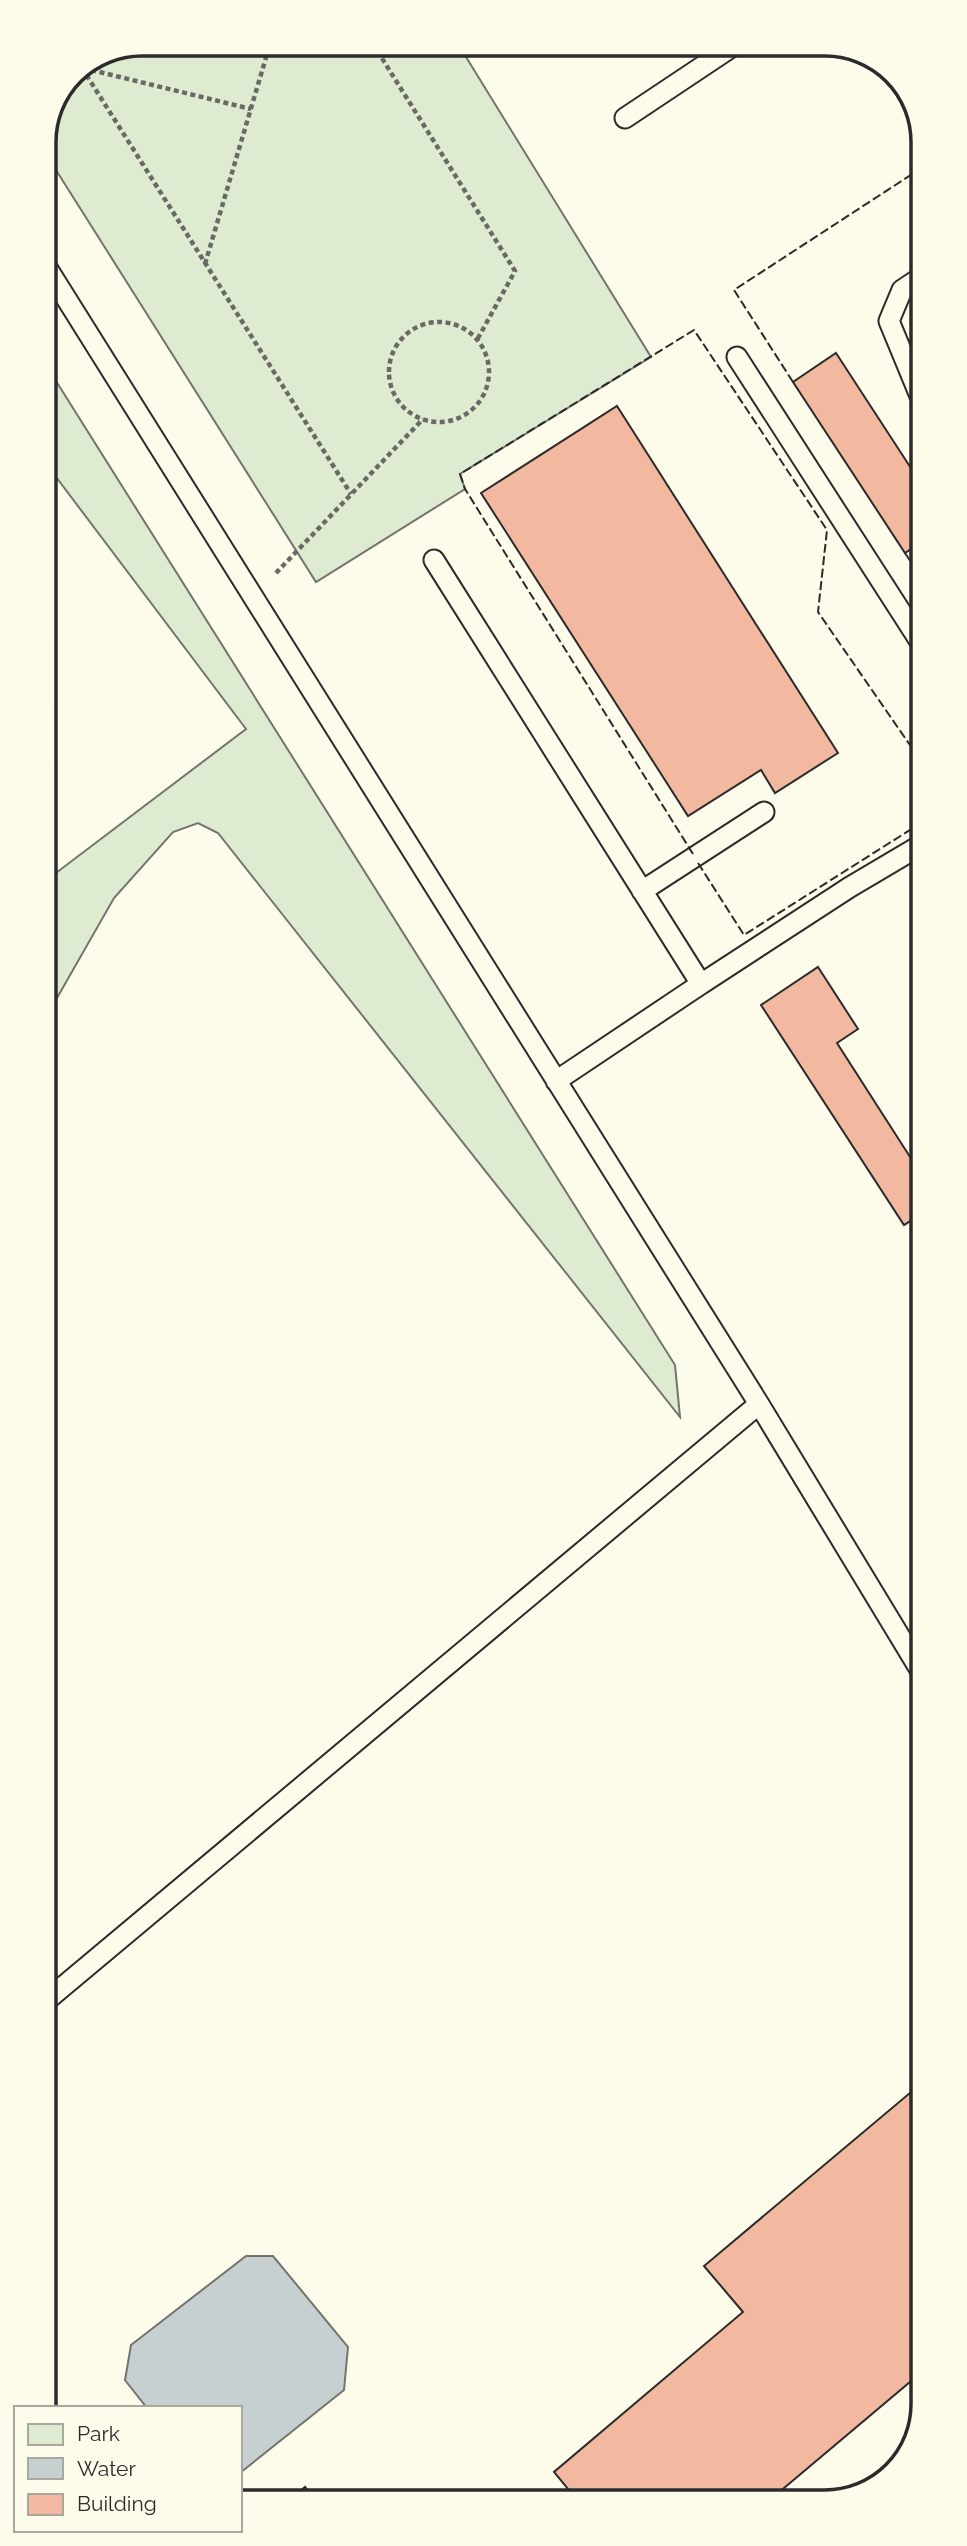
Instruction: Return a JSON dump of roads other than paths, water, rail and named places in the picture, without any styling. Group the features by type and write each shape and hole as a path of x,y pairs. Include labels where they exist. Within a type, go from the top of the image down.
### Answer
{"lane":[{"path":"625,118 718,56"},
{"path":"56,282 759,1404 911,1655"},
{"path":"911,284 902,290 889,321 911,374"},
{"path":"737,357 911,627"},
{"path":"434,560 701,984"},
{"path":"642,891 765,812"},
{"path":"556,1081 850,887 911,851"},
{"path":"56,1992 759,1404"}],"water":[{"path":"246,2256 273,2256 348,2347 344,2390 242,2471 242,2406 145,2406 125,2380 131,2345"}]}
